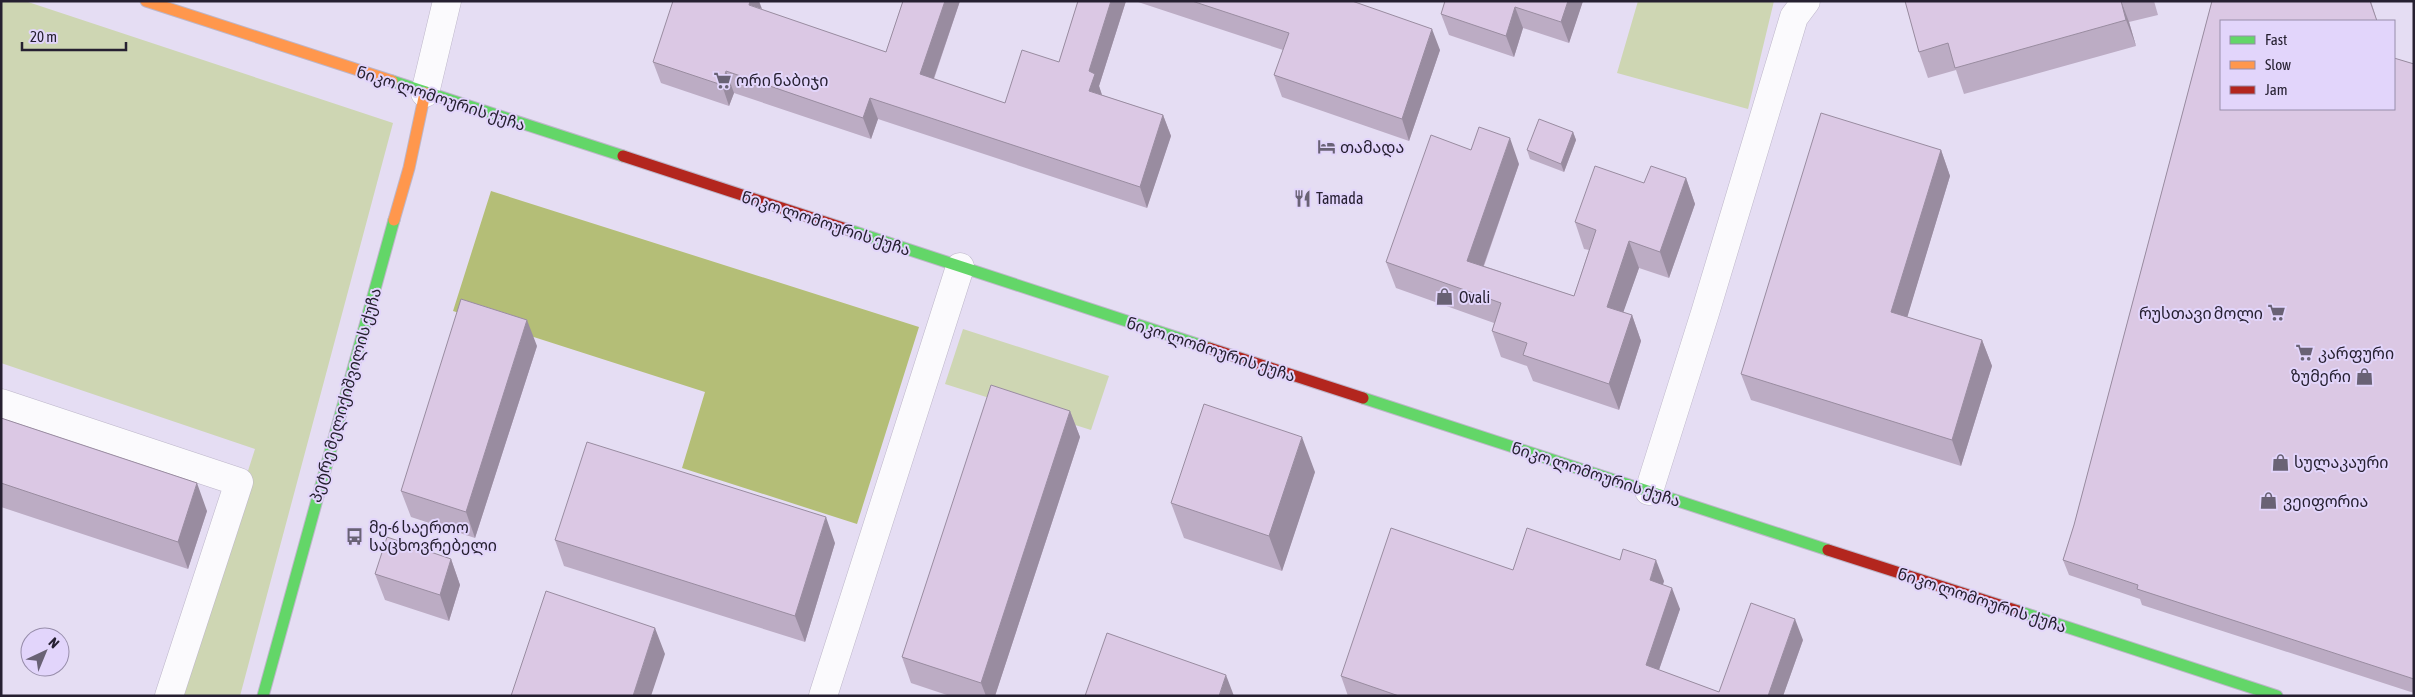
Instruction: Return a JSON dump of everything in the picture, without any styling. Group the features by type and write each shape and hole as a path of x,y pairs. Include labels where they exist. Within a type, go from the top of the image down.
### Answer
{"street":[{"path":"425,93 447,1"},
{"path":"1648,491 1705,313 1794,17 1806,1"},
{"name":"ნიკო ლომოურის ქუჩა","path":"152,2 425,93 2276,696"},
{"name":"პეტრე მელიქიშვილის ქუჩა","path":"263,696 276,641 409,168 425,93"},
{"path":"822,696 960,267"},
{"path":"1,403 239,482 169,696"}],"green space":[{"path":"1,1 25,1 393,123 240,696 176,696 255,449 1,363"},
{"path":"1638,1 1774,1 1748,109 1617,73"},
{"path":"491,191 919,327 857,524 682,468 705,392 453,311"},
{"path":"963,329 1109,376 1091,430 945,384"}],"building":[{"path":"673,1 750,1 749,5 886,52 903,1 945,1 920,74 1005,103 1022,50 1059,62 1078,1 1111,1 1089,71 1095,74 1089,91 1163,115 1140,187 870,98 863,118 726,71 722,85 653,62"},
{"path":"1192,1 1352,1 1432,29 1402,119 1274,75 1289,33"},
{"path":"1445,1 1568,1 1561,22 1515,7 1506,36 1441,14"},
{"path":"1905,1 2121,1 2126,20 1955,68 1948,43 1919,52"},
{"name":"რუსთავი მოლი","path":"2212,1 2370,1 2377,20 2220,20 2220,110 2395,110 2395,58 2414,64 2414,679 2137,589 2138,585 2063,560 2074,525"},
{"path":"1821,113 1941,150 1891,312 1982,340 1952,440 1741,374"},
{"path":"1539,119 1573,132 1561,164 1527,150"},
{"path":"1479,127 1510,138 1467,261 1574,296 1596,230 1575,222 1595,166 1644,183 1651,166 1686,178 1660,252 1629,241 1607,307 1632,315 1609,384 1523,355 1527,343 1492,331 1501,303 1386,262 1431,135 1471,150"},
{"path":"461,299 527,320 466,512 401,491"},
{"path":"991,385 1070,411 981,683 902,657"},
{"path":"1204,404 1302,437 1269,536 1171,503"},
{"path":"1,418 197,483 178,542 1,483"},
{"path":"587,442 826,517 795,616 555,540"},
{"path":"1391,528 1513,570 1527,528 1620,560 1623,549 1656,560 1650,580 1672,588 1646,665 1719,692 1751,603 1795,619 1768,696 1399,696 1341,676"},
{"path":"387,537 451,559 440,595 375,574"},
{"path":"546,591 655,628 633,696 511,696"},
{"path":"1107,633 1226,675 1219,696 1085,696"}],"traffic: fast":[{"path":"392,81 623,156"},
{"path":"263,696 394,220"},
{"path":"849,230 1209,348"},
{"path":"1363,398 1828,550"},
{"path":"2018,611 2277,696"}],"traffic: slow":[{"path":"146,1 392,81"},
{"path":"394,220 409,168 425,93"}],"traffic: jam":[{"path":"623,156 849,230"},
{"path":"1209,348 1363,398"},
{"path":"1828,550 2018,611"}],"place":[{"name":"ორი ნაბიჯი","path":"722,80"},
{"name":"თამადა","path":"1326,147"},
{"name":"Tamada","path":"1302,198"},
{"name":"Ovali","path":"1445,297"},
{"name":"რუსთავი მოლი","path":"2277,313"},
{"name":"კარფური","path":"2304,353"},
{"name":"ზუმერი","path":"2365,376"},
{"name":"სულაკაური","path":"2280,462"},
{"name":"ვეიფორია","path":"2269,501"},
{"name":"მე-6 საერთო საცხოვრებელი","path":"355,536"}]}
